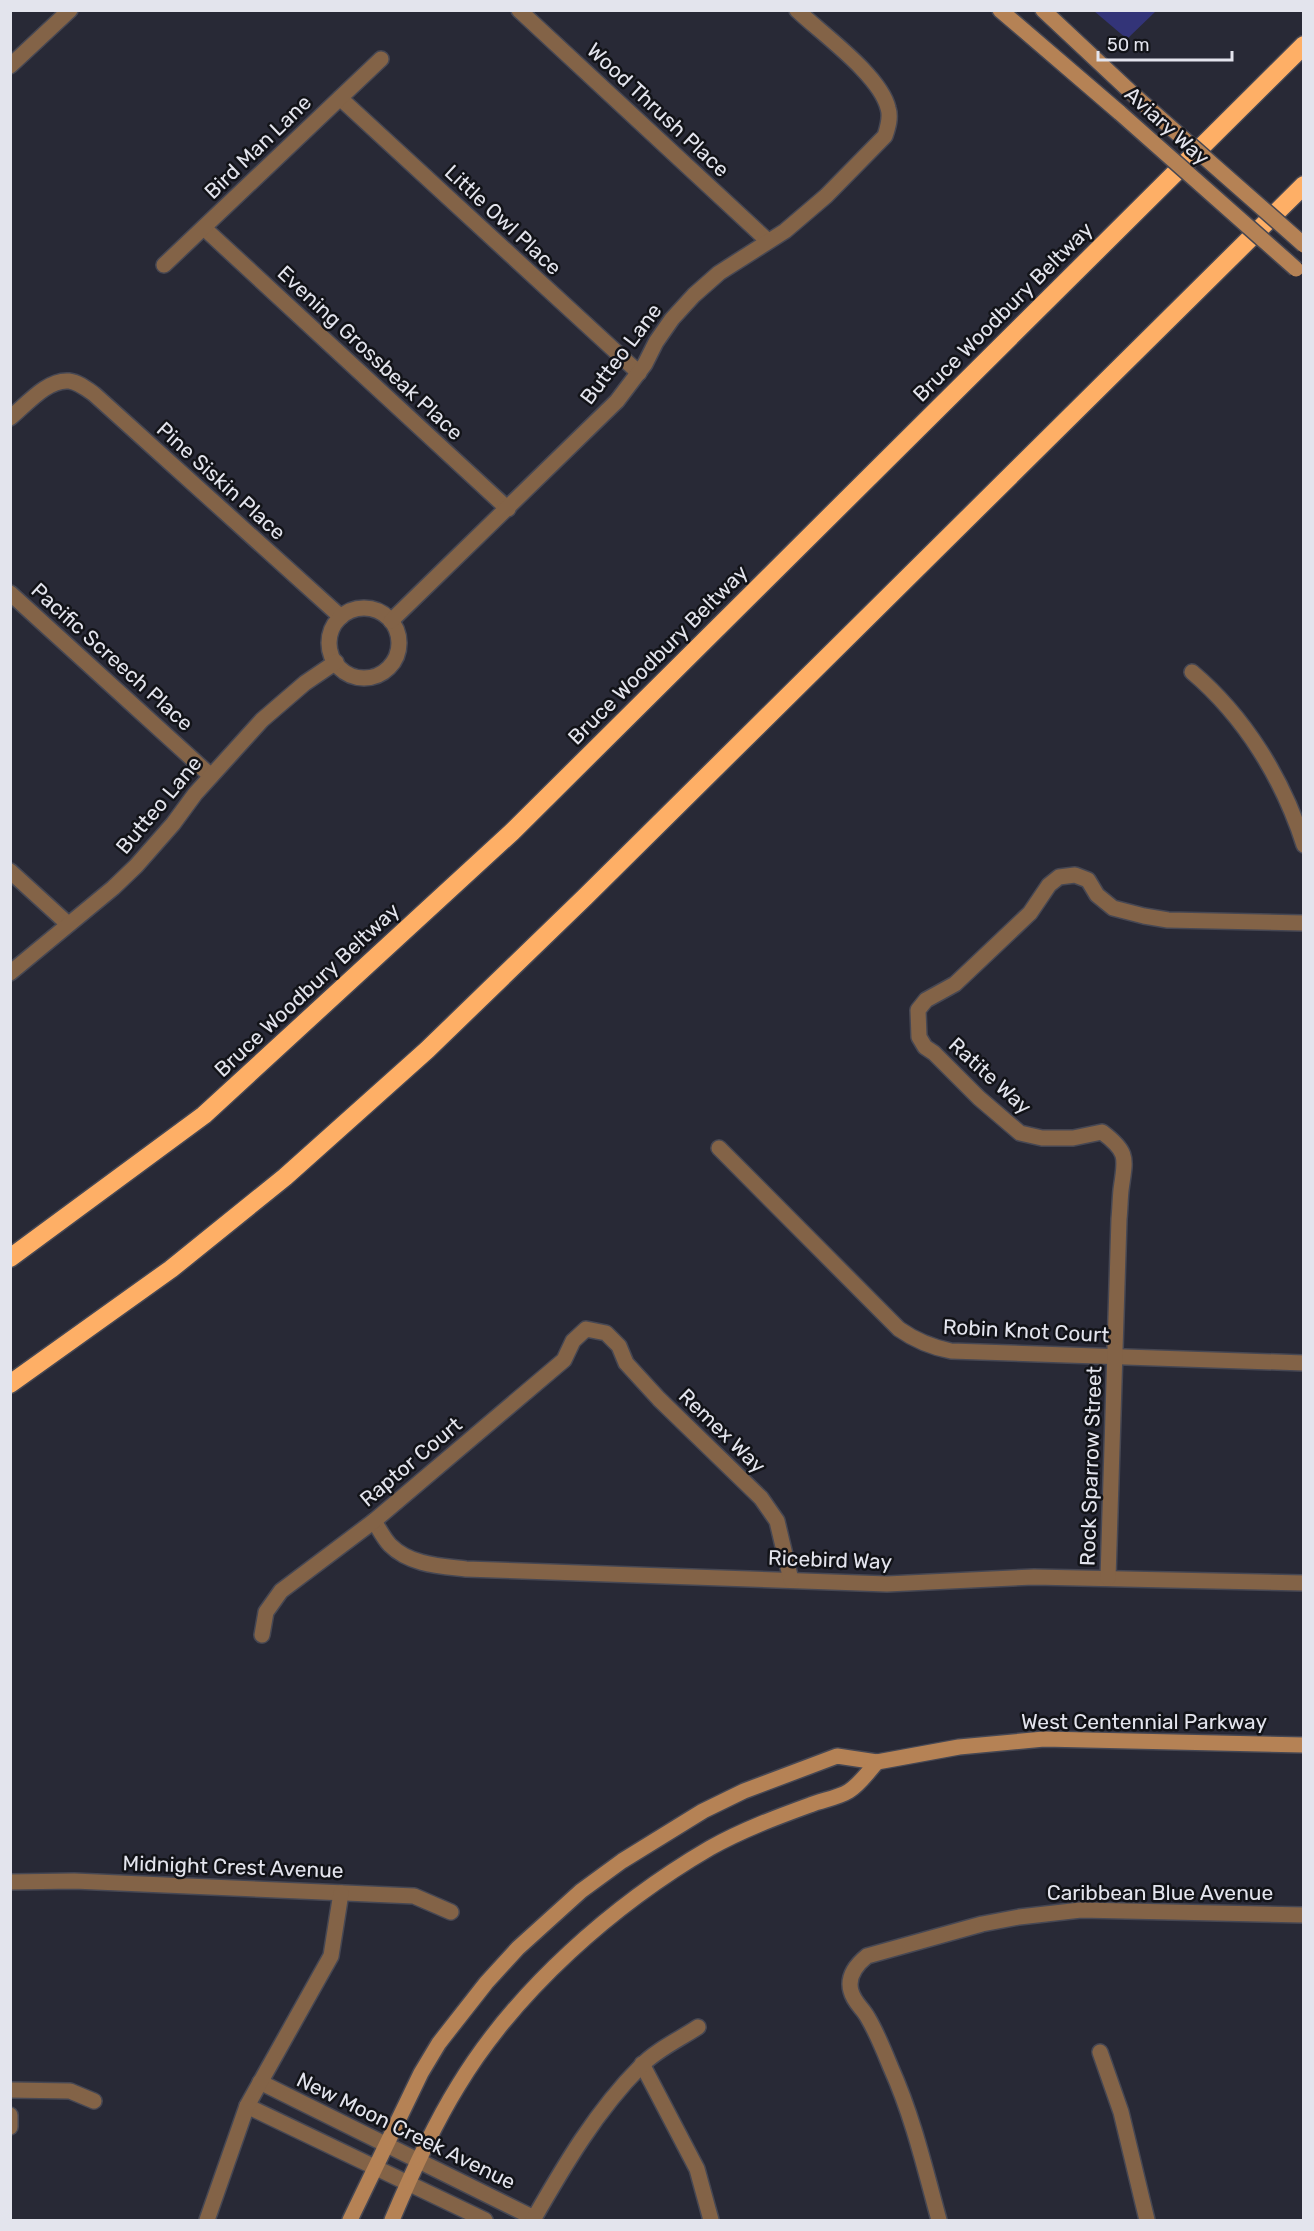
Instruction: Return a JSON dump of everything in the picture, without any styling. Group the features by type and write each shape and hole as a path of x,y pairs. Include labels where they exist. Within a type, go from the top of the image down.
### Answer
{"highway":[{"name":"Bruce Woodbury Beltway","path":"10,1258 204,1115 512,832 1304,45"},
{"path":"10,1384 180,1262 285,1176 427,1050 594,889 1304,185"}],"main road":[{"name":"Aviary Way","path":"1000,10 1300,273"},
{"name":"Aviary Way","path":"1043,10 1136,97 1304,245"},
{"name":"West Centennial Parkway","path":"350,2220 421,2073 439,2043 461,2013 518,1948 581,1891 622,1861 693,1817 744,1791 837,1756 878,1762 959,1747 1044,1739 1304,1745"},
{"path":"392,2220 408,2183 459,2085 488,2043 539,1982 633,1900 712,1847 752,1827 849,1791 878,1762"}],"street":[{"path":"10,66 70,10"},
{"name":"Wood Thrush Place","path":"519,10 768,241"},
{"name":"Butteo Lane","path":"392,621 617,401 639,372 672,319 694,295 719,273 785,231 826,196 885,135 889,124 889,110 883,94 871,78 797,10"},
{"name":"Bird Man Lane","path":"164,265 381,59"},
{"name":"Little Owl Place","path":"339,98 639,372"},
{"name":"Evening Grossbeak Place","path":"204,228 508,509"},
{"name":"Pine Siskin Place","path":"10,418 49,386 70,381 94,394 341,617"},
{"name":"Pacific Screech Place","path":"10,593 211,776"},
{"path":"370,608 382,613 392,621 398,633 399,646 397,654 387,669 372,676 359,677 346,672 336,662 331,652 330,639 333,627 341,617 353,610 370,608"},
{"name":"Butteo Lane","path":"10,973 136,866 249,733 283,700 336,662"},
{"path":"1192,672 1238,717 1260,751 1286,802 1304,845"},
{"path":"10,871 68,924"},
{"name":"Ratite Way","path":"1116,1142 1102,1132 1074,1138 1042,1138 1020,1133 925,1047 919,1037 918,1010 926,1000 955,984 1030,913 1049,885 1059,877 1075,875 1088,880 1097,895 1113,908 1144,916 1168,920 1304,923"},
{"name":"Rock Sparrow Street","path":"1108,1578 1119,1219 1125,1170 1124,1158 1116,1142"},
{"name":"Robin Knot Court","path":"719,1148 899,1329 914,1340 930,1347 951,1351 1304,1363"},
{"name":"Raptor Court","path":"262,1635 266,1612 281,1592 374,1521 564,1360 573,1341 586,1329 596,1331"},
{"name":"Remex Way","path":"596,1331 606,1333 619,1346 626,1363 659,1399 761,1498 777,1521 791,1580"},
{"name":"Ricebird Way","path":"374,1521 389,1544 402,1556 429,1565 466,1569 887,1584 1034,1577 1304,1583"},
{"name":"Midnight Crest Avenue","path":"10,1882 74,1881 414,1896 451,1912"},
{"path":"207,2220 247,2106 331,1956 341,1893"},
{"name":"Caribbean Blue Avenue","path":"939,2220 902,2092 867,2016 856,2005 850,1990 856,1964 867,1956 982,1924 1029,1915 1081,1910 1304,1915"},
{"path":"533,2219 577,2144 642,2064 698,2026"},
{"path":"1100,2052 1121,2112 1148,2220"},
{"path":"642,2064 697,2169 711,2220"},
{"name":"New Moon Creek Avenue","path":"260,2082 533,2219"},
{"path":"10,2090 70,2091 93,2100"},
{"path":"247,2106 485,2220"},
{"path":"10,2115 10,2127"}],"shaded area":[{"path":"1094,11 1156,11 1127,39"}]}
